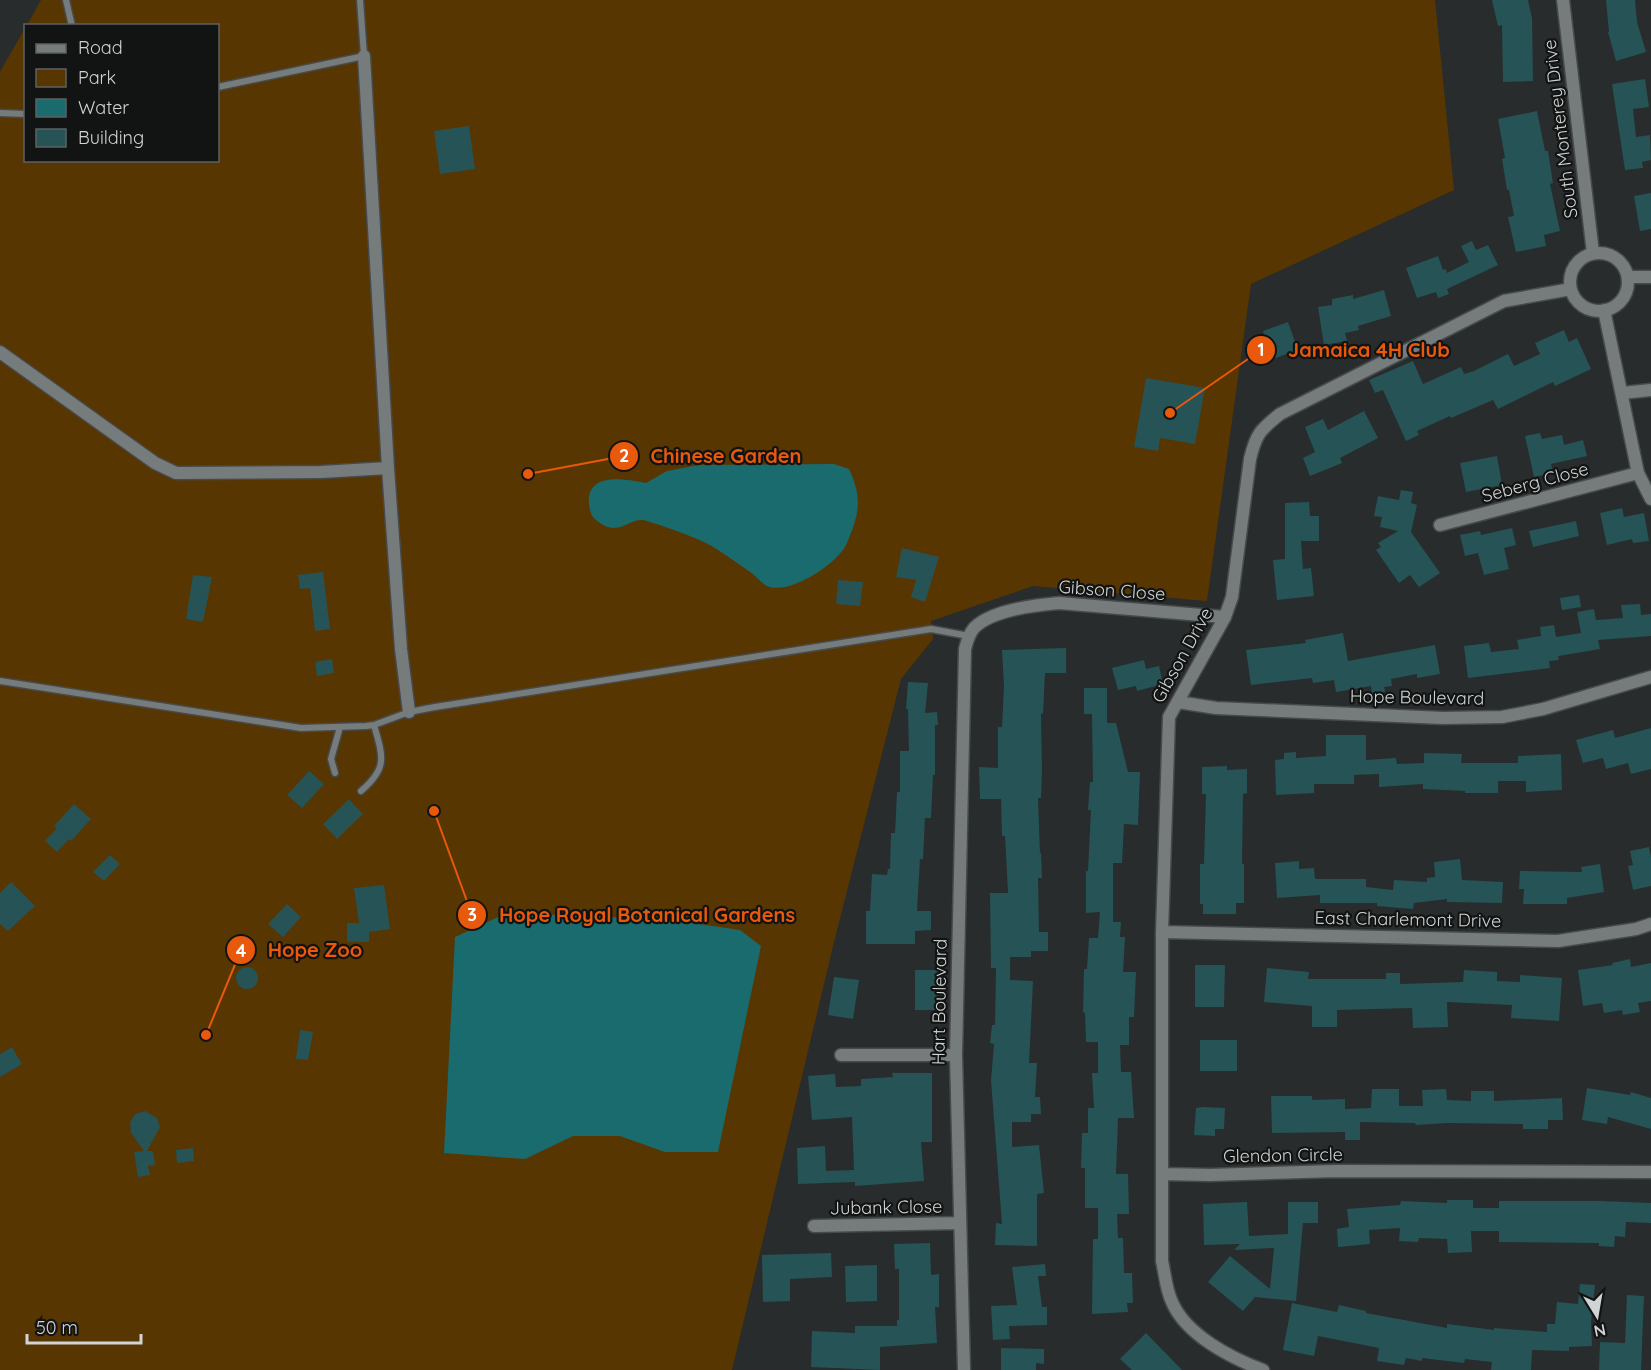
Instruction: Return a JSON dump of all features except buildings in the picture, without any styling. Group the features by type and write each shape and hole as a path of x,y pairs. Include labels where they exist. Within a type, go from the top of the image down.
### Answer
{"street":[{"name":"South Monterey Drive","path":"1563,0 1593,253"},
{"path":"364,56 388,468 401,649 408,712"},
{"path":"1593,253 1603,253 1619,260 1628,277 1628,286 1620,302 1612,308 1595,310 1580,303 1571,289 1572,270 1577,262 1593,253"},
{"path":"1628,277 1651,277"},
{"name":"Gibson Drive","path":"1162,1174 1162,932 1169,717 1225,618 1232,597 1254,439 1280,414 1504,301 1571,289"},
{"path":"1604,310 1638,473 1651,499"},
{"path":"0,352 155,463 176,472 321,472 388,468"},
{"path":"1622,393 1651,390"},
{"name":"Seberg Close","path":"1440,525 1638,473"},
{"name":"Gibson Close","path":"969,636 975,627 986,620 1032,605 1059,603 1225,618"},
{"name":"Hart Boulevard","path":"964,1370 956,1054 964,649 969,636"},
{"name":"Hope Boulevard","path":"1178,702 1216,708 1443,718 1502,717 1544,709 1651,676"},
{"name":"East Charlemont Drive","path":"1162,932 1558,941 1636,929 1651,924"},
{"path":"841,1055 956,1054"},
{"name":"Glendon Circle","path":"1162,1174 1210,1175 1335,1171 1651,1172"},
{"path":"1162,1174 1162,1261 1172,1302 1192,1330 1241,1361 1263,1370"},
{"name":"Jubank Close","path":"814,1226 960,1223"}],"lane":[{"path":"66,0 72,24"},
{"path":"219,87 364,56 360,0"},
{"path":"0,113 24,114"},
{"path":"0,681 302,728 340,727 374,725 408,712 931,629 969,636"},
{"path":"361,791 374,780 382,765 374,725"},
{"path":"335,773 331,759 340,727"}],"green space":[{"path":"41,0 1435,0 1454,190 1251,284 1207,601 1033,586 931,621 933,639 901,679 834,942 732,1370 0,1370 0,72 24,30 24,162 219,162 219,24 28,24"}],"water":[{"path":"834,464 849,469 856,489 857,515 851,533 842,551 834,560 812,576 788,586 776,588 767,586 715,548 663,526 641,520 618,528 604,526 593,517 589,507 590,493 594,486 609,480 619,479 646,483 667,471 699,465"},
{"path":"507,913 665,919 740,930 761,946 718,1152 665,1152 620,1136 573,1136 525,1159 444,1153 455,937"}],"place":[{"name":"Jamaica 4H Club","path":"1170,413"},
{"name":"Chinese Garden","path":"528,474"},
{"name":"Hope Royal Botanical Gardens","path":"434,811"},
{"name":"Hope Zoo","path":"206,1035"}]}
